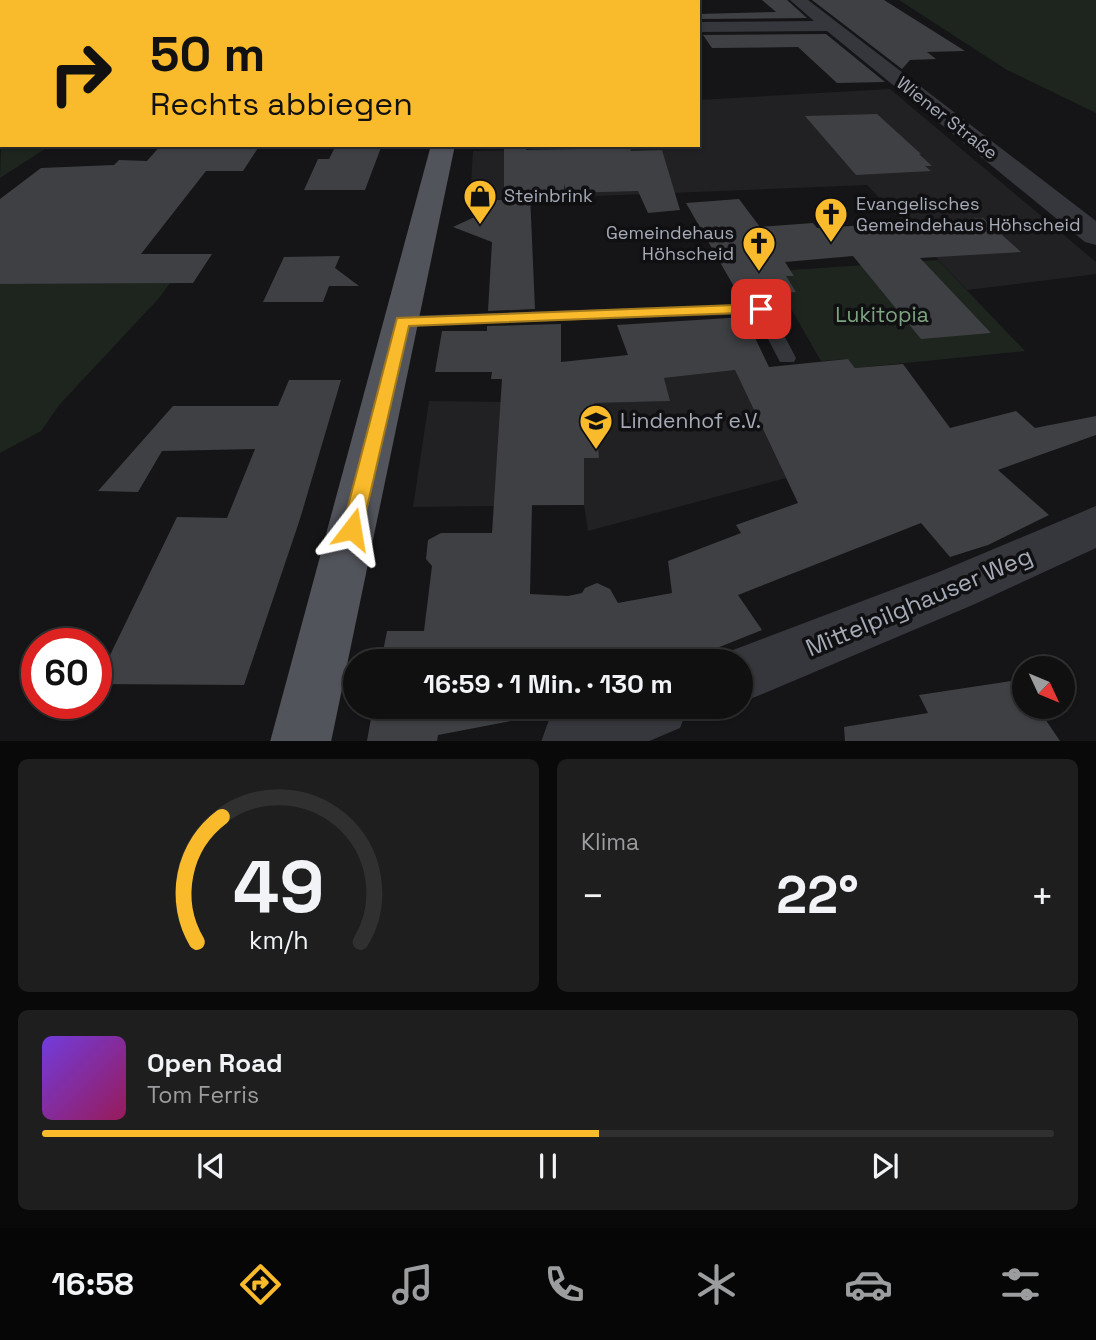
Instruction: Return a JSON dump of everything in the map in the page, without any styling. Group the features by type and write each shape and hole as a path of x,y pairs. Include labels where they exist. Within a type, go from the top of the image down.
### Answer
{"main road":[{"path":"300,741 403,321 443,147"}],"street":[{"name":"Wiener Straße","path":"798,0 1096,236"},
{"path":"700,27 828,26"},
{"name":"Mittelpilghauser Weg","path":"753,671 957,588 1096,526"},
{"path":"571,741 628,719"}],"lane":[{"path":"403,321 761,309 787,358"}],"shaded area":[{"path":"890,89 1096,262 1096,274 967,290 867,185 470,201 473,151 700,147 700,100"},
{"name":"Lindenhof e.V.","path":"735,370 786,478 588,531 584,505 413,507 429,401 669,401 664,378"}],"green space":[{"path":"899,0 1096,0 1096,113 1007,70"},
{"path":"1,147 48,147 0,178"},
{"name":"Lukitopia","path":"938,260 1025,351 855,368 848,359 821,361 782,293 786,276 793,276 791,270"},
{"path":"170,283 60,404 41,431 0,453 0,284"}],"building":[{"path":"762,0 787,0 807,18 700,19 700,14 776,12"},
{"path":"812,0 884,0 965,51 927,52 936,59 910,60 902,69"},
{"path":"826,34 885,82 837,83 798,47 712,48 703,35"},
{"path":"877,114 921,154 932,166 925,166 931,171 856,175 805,116"},
{"path":"159,147 259,147 243,171 206,171 141,254 212,254 193,283 0,284 0,199 41,168 114,165 119,160 147,161"},
{"path":"335,147 381,147 365,190 304,190 318,159 329,159"},
{"path":"504,147 526,147 526,150 630,148 631,151 662,150 680,210 648,213 638,191 567,193 564,184 564,193 530,194 535,309 488,311 492,242 453,227 481,214 483,200 504,200"},
{"path":"739,199 760,227 813,223 817,228 983,218 1021,252 920,258 991,333 921,339 853,256 785,262 794,276 786,276 796,292 740,297 686,203"},
{"path":"340,256 335,268 359,286 329,286 323,302 263,302 284,257"},
{"path":"745,317 769,367 848,359 855,368 903,364 950,428 1016,411 1035,428 1096,416 1096,435 998,470 1049,515 988,545 950,557 921,523 738,595 762,630 714,649 384,649 387,631 424,631 432,566 426,559 428,540 441,533 492,533 502,379 491,379 492,372 435,372 442,331 487,331 487,326 561,324 561,362 628,355 617,325","holes":["735,370 798,503 736,525 741,533 668,561 672,593 618,603 610,589 597,583 585,588 582,593 568,596 530,594 532,505 584,505 584,458 599,458 594,403 670,401 664,378"]},
{"path":"289,380 341,380 300,519 244,685 112,684 112,651 177,517 227,518 255,449 162,451 138,492 98,491 173,406 278,406"},
{"path":"1012,681 1012,719 1045,719 1060,741 845,741 844,727 928,713 919,695"},
{"path":"371,719 521,719 438,735 437,741 367,741"}],"place":[{"name":"Steinbrink","path":"480,226"},
{"name":"Evangelisches Gemeindehaus Höhscheid","path":"831,244"},
{"name":"Gemeindehaus Höhscheid","path":"759,273"},
{"name":"Lindenhof e.V.","path":"596,451"}],"route":[{"path":"352,529 403,321 761,309"}]}
